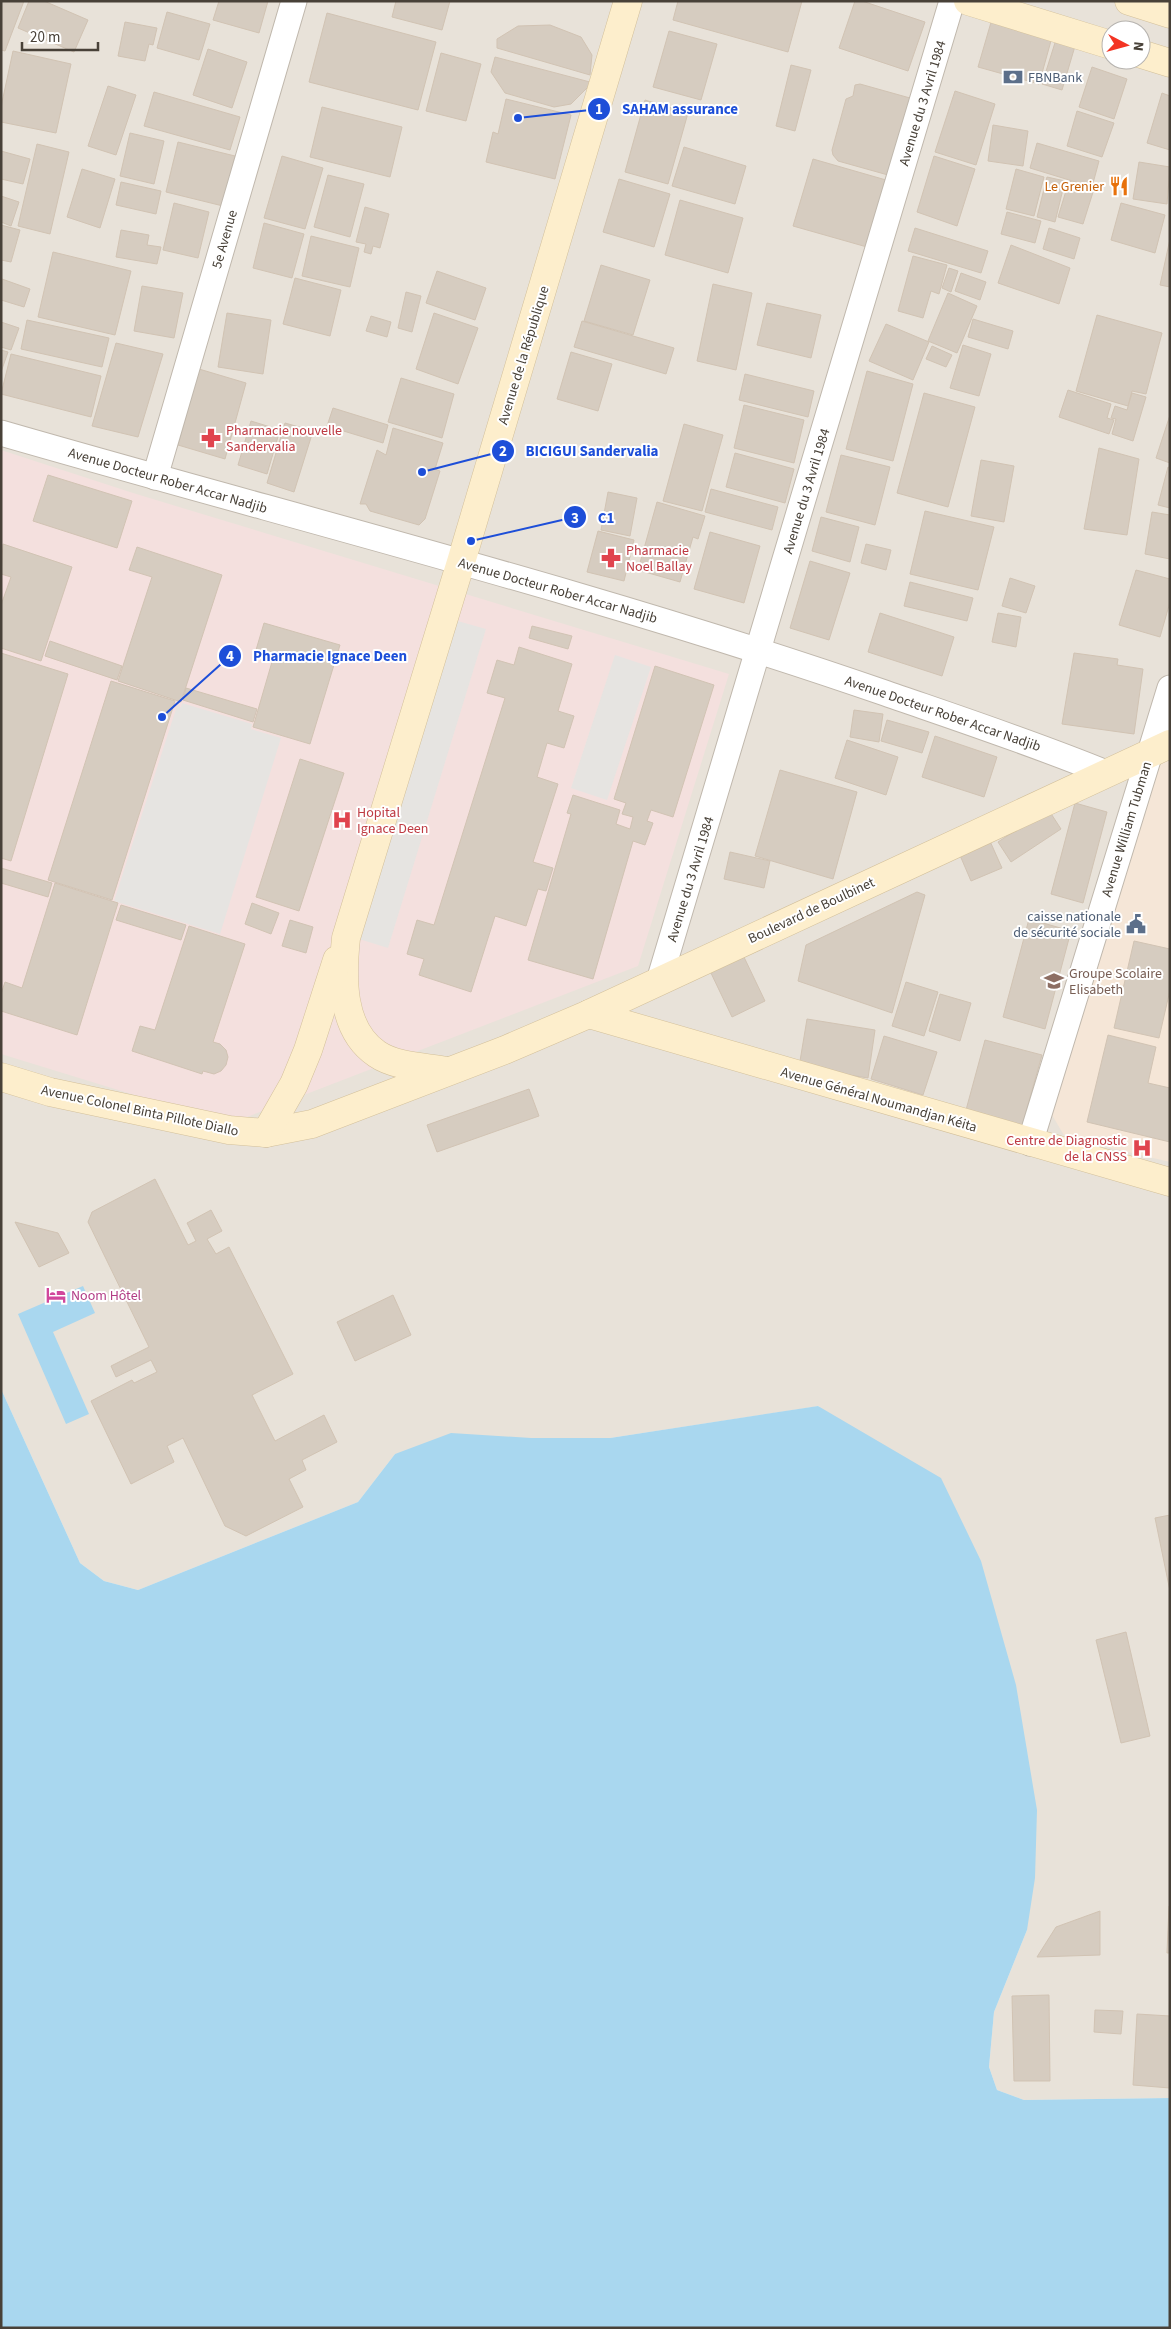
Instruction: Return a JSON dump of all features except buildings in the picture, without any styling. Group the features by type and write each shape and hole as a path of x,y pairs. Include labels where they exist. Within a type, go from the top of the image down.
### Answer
{"main road":[{"name":"Avenue de la République","path":"266,1133 294,1084 308,1050 346,938 461,562 628,1"},
{"path":"968,1 1101,42"},
{"path":"1129,1 1170,14"},
{"path":"1151,57 1170,63"},
{"name":"Boulevard de Boulbinet","path":"449,1071 589,1014 1160,749"},
{"name":"Avenue de la République","path":"346,938 343,988 354,1024 363,1040 377,1055 398,1063 449,1071"},
{"name":"Avenue Général Noumandjan Kéita","path":"589,1014 1170,1182"},
{"name":"Avenue Colonel Binta Pillote Diallo","path":"1,1077 50,1092 228,1130 266,1133 312,1124 449,1071"}],"street":[{"name":"5e Avenue","path":"155,477 294,1"},
{"name":"Avenue du 3 Avril 1984","path":"659,980 952,1"},
{"name":"Avenue Docteur Rober Accar Nadjib","path":"1,433 461,562 758,650 1049,750 1106,774"},
{"name":"Avenue William Tubman","path":"1030,1143 1160,749 1170,688"}],"shaded area":[{"path":"1,1 1170,1 1170,2098 1024,2100 997,2090 989,2067 994,2012 1027,1930 819,1406 610,1438 531,1438 395,1454 358,1502 138,1590 104,1581 80,1563 1,1389"},
{"name":"Hopital Ignace Deen","path":"1,450 133,493 729,674 638,966 229,1124 1,1054"},
{"path":"454,620 486,629 388,948 356,938"},
{"path":"615,655 651,667 607,800 571,788"},
{"path":"182,703 252,724 251,729 281,738 220,934 114,901 177,706 181,707"},
{"name":"caisse nationale de sécurité sociale","path":"1170,759 1170,1162 1065,1137 1052,1115 1055,1082 1151,766"}],"water":[{"path":"83,1286 95,1313 53,1332 89,1414 66,1424 18,1314"},
{"path":"1,1389 80,1563 104,1581 138,1590 358,1502 395,1454 451,1433 531,1438 610,1438 818,1406 941,1478 981,1561 1016,1685 1037,1810 1035,1878 1027,1930 994,2012 989,2067 997,2090 1024,2100 1170,2098 1170,2328 1,2328"}],"place":[{"name":"FBNBank","path":"1013,77"},
{"name":"SAHAM assurance","path":"518,118"},
{"name":"Le Grenier","path":"1119,186"},
{"name":"Pharmacie nouvelle Sandervalia","path":"211,438"},
{"name":"BICIGUI Sandervalia","path":"422,472"},
{"name":"C1","path":"471,541"},
{"name":"Pharmacie Noel Ballay","path":"611,558"},
{"name":"Pharmacie Ignace Deen","path":"162,717"},
{"name":"Hopital Ignace Deen","path":"342,820"},
{"name":"caisse nationale de sécurité sociale","path":"1136,924"},
{"name":"Groupe Scolaire Elisabeth","path":"1054,981"},
{"name":"Centre de Diagnostic de la CNSS","path":"1142,1148"},
{"name":"Noom Hôtel","path":"56,1295"}]}
